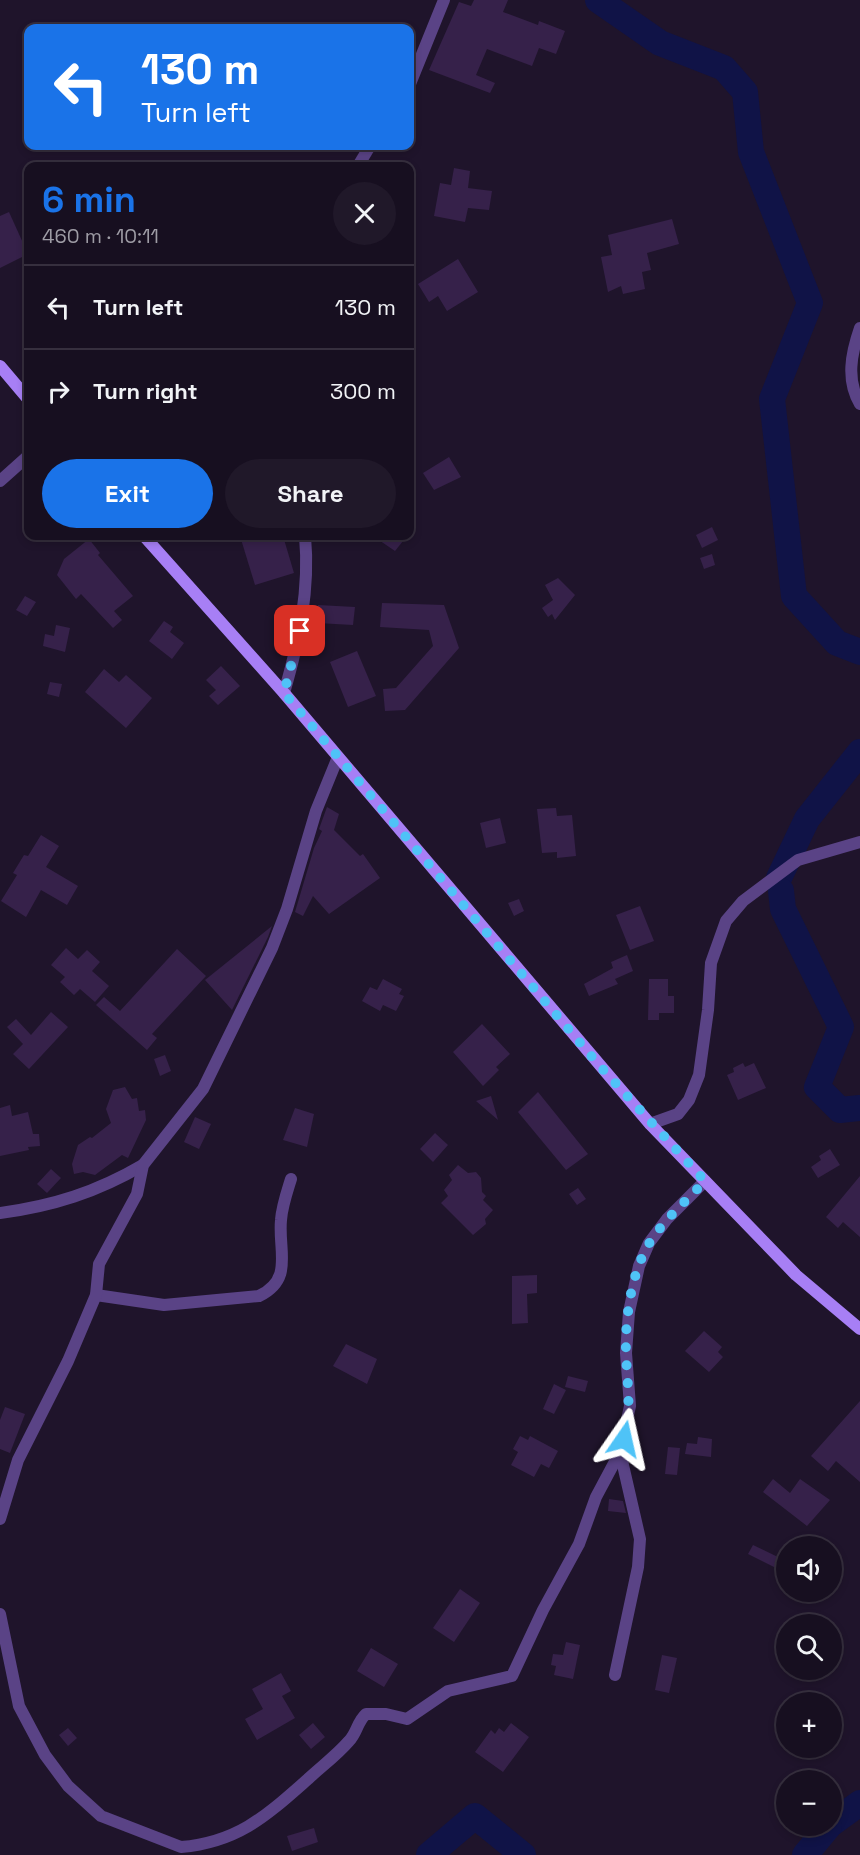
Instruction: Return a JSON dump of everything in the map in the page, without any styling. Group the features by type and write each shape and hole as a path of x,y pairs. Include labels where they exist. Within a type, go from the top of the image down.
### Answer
{"main road":[{"path":"0,366 24,394"},
{"path":"148,540 284,693 650,1124 796,1275 860,1329"}],"street":[{"path":"414,74 444,0"},
{"path":"860,328 851,364 851,382 860,404"},
{"path":"0,481 24,460"},
{"path":"284,693 297,648 307,584 305,540"},
{"path":"0,1213 39,1207 74,1198 109,1185 143,1165 203,1089 243,1012 287,909 316,811 338,757"},
{"path":"650,1124 678,1113 689,1100 699,1075 708,1010 711,963 726,921 743,901 772,877 798,860 860,842"},
{"path":"0,1519 18,1460 68,1361 96,1295 99,1264 137,1194 143,1165"},
{"path":"96,1295 164,1305 259,1296 270,1290 282,1273 280,1223 291,1179"},
{"path":"0,1614 19,1706 45,1755 68,1786 100,1816 181,1847 195,1846 244,1830 260,1821 348,1743 366,1714 386,1714 407,1719 448,1691 512,1676 543,1610 579,1544 596,1497 620,1452 630,1407 626,1353 629,1312 639,1266 649,1244 667,1220 705,1181"},
{"path":"615,1675 638,1567 640,1539 620,1452"}],"building":[{"path":"474,0 508,0 503,12 538,25 539,21 565,31 556,54 539,48 532,66 487,49 476,75 495,83 490,93 429,70 459,2 471,6"},
{"path":"454,168 470,171 468,188 492,191 489,210 468,208 465,222 434,216 440,183 451,185"},
{"path":"9,212 24,245 24,256 0,268 0,216"},
{"path":"672,219 679,244 647,253 651,270 642,272 645,289 623,294 621,286 608,292 601,257 612,255 608,235"},
{"path":"458,259 478,292 447,311 438,296 429,302 418,284"},
{"path":"449,457 461,477 434,490 423,473"},
{"path":"712,527 718,540 702,548 696,535"},
{"path":"90,540 100,553 98,555 133,596 114,611 122,620 113,628 81,594 76,599 57,575 64,559"},
{"path":"241,540 284,540 294,573 255,585"},
{"path":"379,540 404,540 395,551"},
{"path":"712,554 715,565 704,569 700,558"},
{"path":"558,578 575,595 555,620 552,614 548,617 542,608 553,600 545,585"},
{"path":"25,596 36,602 27,616 16,610"},
{"path":"382,603 444,605 459,648 405,710 385,711 383,689 396,688 433,646 429,630 380,627"},
{"path":"318,605 355,607 353,625 317,623"},
{"path":"164,621 173,627 170,632 184,643 172,659 149,641"},
{"path":"56,625 70,628 65,652 43,646 45,634 54,636"},
{"path":"357,651 376,696 348,707 330,662"},
{"path":"221,666 240,686 218,705 209,696 216,690 206,680"},
{"path":"104,669 119,682 126,675 152,698 126,728 85,692"},
{"path":"50,682 62,684 59,697 47,694"},
{"path":"327,807 339,814 334,830 360,856 363,854 380,878 329,914 313,896 303,916 295,912 314,848 322,831 319,829"},
{"path":"556,808 557,816 572,815 576,856 557,858 557,852 542,853 537,809"},
{"path":"500,818 506,843 486,848 480,823"},
{"path":"41,835 59,846 46,867 78,886 67,905 41,890 26,917 1,901 17,875 13,873 24,855 28,856"},
{"path":"519,899 524,911 514,916 508,903"},
{"path":"640,906 654,941 630,950 616,915"},
{"path":"272,926 268,937 232,1010 205,980"},
{"path":"66,948 78,959 87,950 100,962 92,971 109,986 95,1002 80,989 74,995 60,982 65,977 51,965"},
{"path":"177,949 206,976 152,1034 157,1038 147,1050 96,1005 104,997 120,1011"},
{"path":"627,955 633,971 615,979 618,984 589,996 584,984 613,968 611,962"},
{"path":"383,979 402,989 399,994 404,996 396,1011 383,1005 380,1011 362,1001 370,987 377,990"},
{"path":"649,979 668,979 668,996 674,996 674,1013 659,1013 659,1020 648,1020"},
{"path":"51,1012 68,1027 29,1069 13,1054 23,1044 7,1027 16,1019 31,1035"},
{"path":"482,1024 510,1054 496,1067 499,1070 483,1086 453,1052"},
{"path":"165,1055 171,1071 160,1076 154,1059"},
{"path":"743,1063 745,1067 754,1063 766,1088 738,1100 727,1075 734,1072 733,1068"},
{"path":"125,1087 132,1099 137,1098 139,1111 145,1110 146,1120 128,1158 122,1155 95,1175 83,1172 74,1174 72,1164 78,1145 92,1138 111,1123 106,1109 113,1090"},
{"path":"538,1092 588,1154 566,1170 518,1112"},
{"path":"491,1096 498,1120 476,1101"},
{"path":"10,1105 12,1116 28,1112 33,1134 39,1134 40,1146 28,1147 29,1150 0,1156 0,1108"},
{"path":"295,1108 314,1114 307,1147 283,1140"},
{"path":"195,1117 211,1124 199,1149 184,1142"},
{"path":"435,1133 448,1145 433,1162 420,1149"},
{"path":"830,1149 840,1165 818,1178 811,1167 821,1160 819,1156"},
{"path":"458,1165 468,1173 476,1172 481,1178 482,1192 486,1196 483,1200 493,1210 485,1219 486,1224 473,1235 441,1203 448,1196 444,1190 452,1180 449,1175"},
{"path":"51,1169 61,1178 47,1193 37,1184"},
{"path":"860,1176 860,1237 843,1222 838,1228 826,1217"},
{"path":"578,1188 586,1199 577,1205 569,1194"},
{"path":"537,1275 537,1293 527,1294 528,1323 512,1324 512,1276"},
{"path":"704,1331 722,1347 718,1352 723,1357 709,1372 685,1351"},
{"path":"346,1344 377,1359 367,1384 333,1366"},
{"path":"568,1376 588,1381 585,1392 565,1387"},
{"path":"554,1384 566,1390 554,1414 543,1409"},
{"path":"860,1401 860,1482 836,1461 828,1471 811,1456"},
{"path":"5,1407 25,1414 10,1453 0,1449 0,1420"},
{"path":"520,1436 528,1440 530,1436 558,1451 549,1468 541,1464 534,1477 511,1465 518,1452 513,1449"},
{"path":"698,1437 712,1439 711,1457 685,1454 687,1443 697,1444"},
{"path":"668,1447 680,1448 677,1475 665,1474"},
{"path":"773,1479 790,1493 800,1479 830,1500 807,1526 763,1492"},
{"path":"609,1499 623,1501 626,1513 608,1511"},
{"path":"753,1545 776,1556 776,1568 748,1554"},
{"path":"460,1589 480,1603 454,1642 433,1628"},
{"path":"566,1642 580,1645 573,1679 554,1675 556,1666 551,1665 553,1654 563,1655"},
{"path":"371,1648 398,1664 384,1687 357,1671"},
{"path":"662,1655 677,1658 669,1693 655,1690"},
{"path":"281,1673 291,1691 282,1696 295,1718 257,1740 245,1719 263,1709 252,1689"},
{"path":"313,1723 325,1737 311,1749 299,1735"},
{"path":"511,1723 529,1737 503,1772 475,1752 491,1730 495,1734 499,1728 504,1732"},
{"path":"68,1728 77,1738 68,1746 59,1735"},
{"path":"314,1828 318,1842 292,1851 287,1836"}],"waterway":[{"path":"598,0 660,43 724,68 745,92 751,152 810,303 772,399 794,596 837,643 860,652"},
{"path":"779,878 807,819 860,752"},
{"path":"781,891 783,909 841,1027 817,1087 840,1110 860,1108"},
{"path":"842,1816 860,1803"},
{"path":"429,1855 475,1816 523,1855"},
{"path":"805,1855 821,1836"}],"route":[{"path":"300,631 284,693 598,1064 650,1124 705,1181 667,1220 649,1244 639,1266 629,1312 626,1353 630,1407 624,1439"}]}
